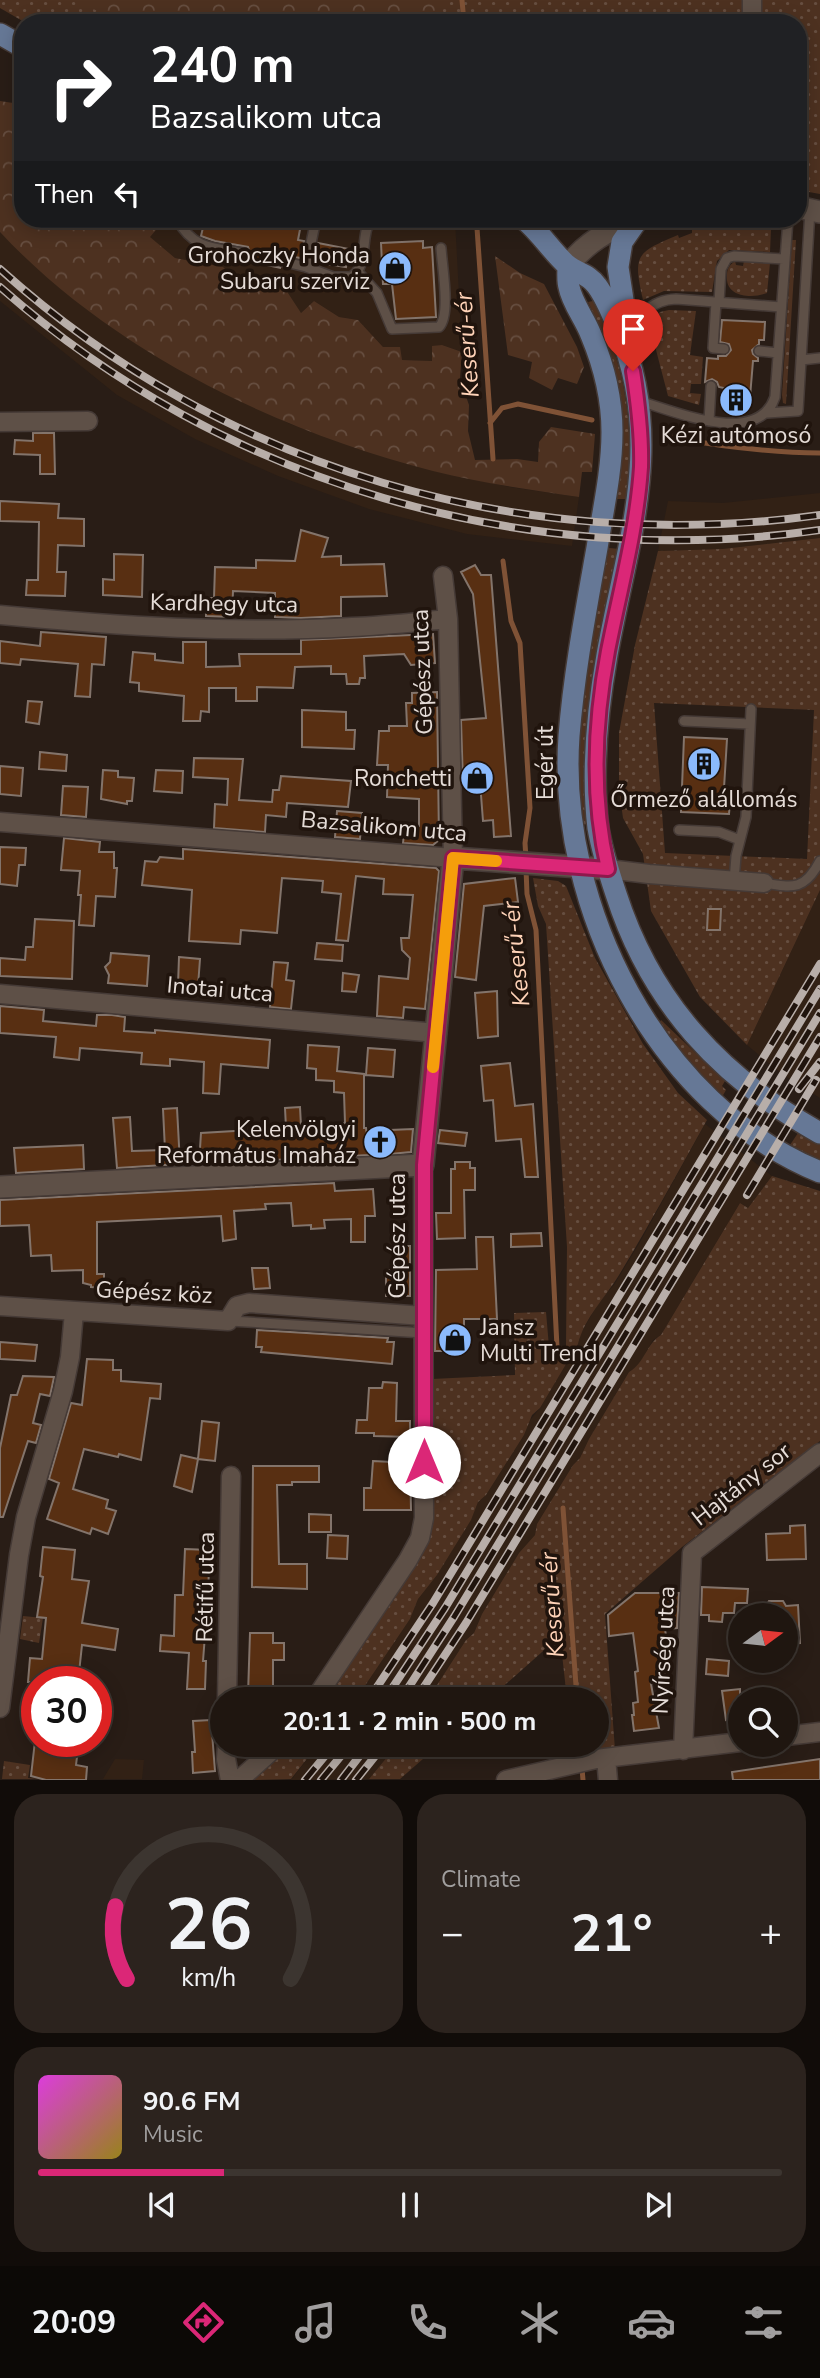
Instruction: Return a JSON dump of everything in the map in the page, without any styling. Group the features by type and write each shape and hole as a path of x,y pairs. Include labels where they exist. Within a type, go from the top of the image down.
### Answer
{"main road":[{"path":"532,228 568,266 585,273 597,286 624,343 633,371 641,424 638,497 597,722 596,802 608,869 635,945 660,990 684,1023 729,1071 785,1112 820,1133"},
{"path":"624,343 625,313 618,267 622,242 631,228"},
{"name":"Egér út","path":"568,266 569,287 593,338 607,382 612,434 607,491 580,643 569,739 572,822 580,865 597,926 610,954 641,1012 678,1067 697,1089 766,1144 820,1172"}],"street":[{"path":"568,266 579,250 618,228"},
{"path":"0,422 88,421"},
{"name":"Gépész utca","path":"324,1687 408,1560 420,1538 424,1518 424,1165 453,858 448,619 443,576"},
{"name":"Kardhegy utca","path":"0,615 177,628 352,628 448,619"},
{"name":"Bazsalikom utca","path":"0,822 453,858 580,865 764,883"},
{"name":"Inotai utca","path":"0,994 437,1033"},
{"path":"0,1187 424,1165"},
{"name":"Gépész köz","path":"0,1306 228,1321 237,1306 249,1303 424,1325"},
{"path":"0,1708 26,1517 71,1357 74,1312"},
{"name":"Hajtány sor","path":"692,1553 820,1453"},
{"name":"Rétifű utca","path":"227,1687 231,1476"},
{"name":"Nyírség utca","path":"683,1750 692,1553"},
{"path":"798,1735 820,1732"},
{"path":"543,1780 601,1758 728,1744"},
{"path":"226,1757 230,1780"},
{"path":"239,1780 265,1757"},
{"path":"601,1758 608,1780"},
{"path":"506,1780 567,1769"}],"lane":[{"path":"767,412 798,411 809,210"},
{"path":"183,228 197,243 238,249"},
{"path":"306,267 314,228"},
{"path":"277,260 340,279 351,277 358,272 362,262 367,228"},
{"path":"638,401 709,421 745,423 756,421 767,412 775,397 787,228"},
{"path":"358,272 377,293 391,329 439,327 444,322 446,312 441,248"},
{"path":"724,349 713,353 721,269 727,258 734,256 784,259"},
{"path":"624,343 642,313 659,301 676,299 781,307"},
{"path":"759,351 778,353"},
{"path":"801,360 820,358"},
{"path":"709,421 711,386"},
{"path":"734,881 746,817 751,709"},
{"path":"684,721 750,724"},
{"path":"679,830 719,832 740,840"},
{"path":"764,883 797,886 810,878 820,861"}],"shaded area":[{"path":"157,228 455,228 462,352 442,345 432,347 432,361 402,360 383,347 358,320 339,317 314,301 301,313 246,278 232,275 223,267 175,258 149,237"},
{"path":"0,232 63,290 120,333 174,366 290,424 432,470 510,487 579,497 572,546 467,534 369,509 278,476 195,439 117,395 0,301"},
{"path":"820,493 820,538 722,549 658,551 668,501 723,503"},
{"path":"820,890 820,1098 782,1074 747,1045"},
{"path":"705,1124 772,1176 748,1208 740,1203 661,1335 653,1340 638,1367 629,1372 580,1458 537,1524 535,1535 519,1553 482,1614 474,1633 466,1640 436,1687 364,1687 410,1619 418,1599 437,1575 470,1521 478,1502 486,1495 524,1435 527,1424 540,1408 578,1344 580,1335 600,1300 614,1285"},
{"path":"309,1757 387,1757 369,1779 291,1780"},
{"path":"115,1759 144,1760 142,1779 103,1779"}],"green space":[{"path":"0,0 820,0 820,194 807,192 807,14 14,16 0,8"},
{"path":"73,0 440,0 441,14 105,14"},
{"path":"0,101 13,103 14,106 14,228 158,228 150,237 175,258 223,267 232,275 246,278 252,276 284,287 301,313 314,301 339,317 358,320 383,347 400,347 402,360 432,361 432,346 442,345 462,352 460,379 469,405 468,431 475,460 517,459 538,462 539,442 551,427 595,434 592,472 582,472 579,497 487,483 433,471 315,434 200,381 145,349 93,314 44,275 0,232"},
{"path":"770,228 770,252 729,250 717,261 712,292 664,291 643,300 638,273 641,257 653,246 678,235 679,238 692,233 692,229"},
{"path":"792,240 796,240 786,404 783,403 782,395"},
{"path":"495,256 520,273 544,284 577,347 584,367 577,384 558,378 552,390 529,378 532,362 508,355"},
{"path":"735,261 736,265 743,266 744,261 770,263 767,293 747,296 730,288 727,271"},
{"path":"593,301 605,326 621,374 630,446 628,499 617,499 621,444 619,398 609,353 588,302"},
{"path":"696,311 690,355 703,357 701,384 691,384 690,393 701,394 699,405 668,396 649,323 660,312"},
{"path":"820,538 820,890 747,1045 700,997 651,911 643,854 623,818 619,789 619,733 635,645 658,551 722,549","holes":["654,703 814,710 807,859 665,853"]},
{"path":"609,548 620,549 589,708 585,743 589,824 583,825 580,790 581,720 595,617"},
{"path":"533,878 558,881 566,886 595,958 643,1044 678,1093 707,1120 614,1283 590,1316 578,1344 540,1408 532,1415 524,1435 486,1495 478,1502 471,1520 437,1575 418,1599 410,1619 364,1687 333,1687 421,1548 432,1379 515,1375 514,1313 546,1312 549,1347 566,1346 567,1247 546,924 538,906"},
{"path":"661,1020 725,1081 722,1086 726,1090 722,1097 674,1044 659,1023"},
{"path":"798,1133 820,1144 820,1160 790,1145"},
{"path":"772,1176 820,1191 820,1441 682,1547 605,1614 615,1750 609,1751 609,1687 566,1687 560,1636 503,1687 436,1687 466,1640 474,1633 482,1614 519,1553 535,1535 537,1524 580,1458 629,1372 639,1364 652,1343 661,1335 740,1203 748,1208"},
{"path":"23,1616 43,1618 39,1643 20,1639"},
{"path":"277,1757 308,1757 291,1779 249,1780"},
{"path":"387,1757 425,1757 400,1779 369,1779"},
{"path":"4,1761 30,1765 28,1778 39,1779 2,1779"}],"building":[{"path":"203,228 300,228 298,240 304,241 301,258 274,254 270,258 271,263 281,268 243,260 251,255 248,247 201,236"},
{"path":"423,241 423,248 432,247 436,317 396,319 392,284 383,284 381,243"},
{"path":"318,243 349,249 346,267 314,262"},
{"path":"722,320 765,322 764,340 759,340 759,344 752,350 758,361 753,361 749,409 722,407 724,388 719,387 712,379 705,382 707,358 718,359 718,356 726,356 731,350 729,344 720,342"},
{"path":"33,433 54,433 55,474 40,474 40,455 14,454 15,440 33,441"},
{"path":"0,501 59,504 58,518 84,519 84,546 58,545 57,572 66,572 65,596 26,595 27,580 38,580 39,522 0,521"},
{"path":"301,530 328,538 322,557 341,556 341,565 384,564 387,596 341,597 341,616 301,618 275,617 275,593 233,591 232,617 206,616 206,598 214,598 215,567 256,568 256,560 295,561"},
{"path":"114,554 143,555 142,597 103,595 103,579 114,580"},
{"path":"475,565 481,575 491,575 511,836 494,837 493,820 483,821 480,782 463,783 461,720 486,718 473,594 461,572"},
{"path":"41,632 106,637 104,665 92,664 90,697 75,696 78,664 21,659 20,665 0,663 0,641 40,646"},
{"path":"433,634 435,663 411,665 404,654 364,656 365,678 360,678 359,684 347,684 346,674 331,674 331,666 295,667 293,688 257,687 257,701 236,701 236,688 209,688 209,712 201,711 200,721 183,721 184,696 139,691 139,683 130,682 133,652 155,654 155,660 183,663 183,642 206,642 206,667 240,666 239,654 301,654 301,640"},
{"path":"437,692 439,840 433,845 403,843 405,825 419,826 419,799 387,797 388,765 377,765 379,731 389,731 389,726 407,726 406,703 412,703 412,693"},
{"path":"28,701 42,702 39,724 26,722"},
{"path":"302,710 346,712 346,730 355,730 354,749 302,747"},
{"name":"Őrmező alállomás","path":"684,737 727,739 724,788 731,788 729,814 681,812"},
{"path":"40,752 67,755 66,771 39,769"},
{"path":"194,758 243,759 239,800 272,802 273,790 279,790 281,776 351,781 348,807 287,803 286,817 266,815 265,832 214,828 215,804 227,805 228,779 193,777"},
{"path":"0,766 23,768 21,796 0,794"},
{"path":"103,770 118,771 118,777 134,778 132,801 127,801 127,804 101,799"},
{"path":"156,770 183,771 182,793 154,791"},
{"path":"63,786 88,787 86,817 61,815"},
{"path":"337,811 362,813 360,839 335,837"},
{"path":"64,838 100,842 99,852 114,852 114,868 117,868 115,897 96,896 94,926 79,925 80,871 61,870"},
{"path":"0,847 26,848 25,865 19,865 17,886 0,884"},
{"path":"183,849 436,868 439,871 425,1009 404,1007 403,1018 377,1016 379,976 408,979 410,958 402,950 401,938 409,938 413,895 383,894 384,879 356,876 348,941 336,940 341,894 322,892 323,881 282,878 277,933 241,930 240,944 189,941 192,890 142,885 145,861 157,862 160,857 183,859"},
{"path":"515,878 518,902 484,906 476,980 455,977 464,884"},
{"path":"708,909 721,909 720,930 707,930"},
{"path":"35,919 74,921 72,979 0,976 0,958 25,960 26,947 33,947"},
{"path":"317,943 343,945 342,961 315,959"},
{"path":"111,953 149,956 147,986 108,983 109,975 105,967 110,962"},
{"path":"179,957 200,959 198,986 178,985"},
{"path":"274,962 288,963 286,980 294,981 291,1009 270,1007"},
{"path":"343,973 359,975 356,992 342,991"},
{"path":"497,991 498,1036 478,1038 475,993"},
{"path":"0,1006 44,1010 43,1021 96,1026 97,1015 112,1015 125,1017 124,1031 155,1033 155,1030 270,1040 268,1068 221,1064 219,1094 203,1093 204,1062 170,1059 170,1066 141,1064 142,1053 80,1048 79,1060 54,1057 56,1037 0,1033"},
{"path":"308,1045 339,1047 337,1071 364,1074 364,1128 369,1155 199,1164 201,1133 286,1128 285,1108 300,1107 301,1126 345,1123 344,1093 334,1092 334,1081 316,1080 316,1069 307,1068"},
{"path":"368,1048 395,1050 393,1077 366,1075"},
{"path":"510,1063 515,1106 533,1104 538,1177 525,1177 521,1139 496,1141 493,1100 484,1101 481,1066"},
{"path":"177,1108 180,1164 117,1168 113,1118 130,1117 132,1151 165,1150 163,1109"},
{"path":"413,1129 411,1152 390,1154 390,1130"},
{"path":"440,1130 467,1133 465,1146 438,1143"},
{"path":"83,1145 84,1169 16,1173 14,1148"},
{"path":"455,1162 470,1162 470,1168 475,1168 475,1190 464,1190 465,1238 437,1239 436,1213 451,1213 451,1169 455,1169"},
{"path":"334,1183 335,1191 373,1189 375,1216 365,1216 365,1242 351,1242 351,1219 324,1220 325,1228 311,1229 311,1225 293,1226 291,1203 265,1204 266,1209 234,1211 236,1239 223,1241 221,1216 97,1222 97,1274 104,1274 104,1288 83,1283 83,1270 52,1271 51,1255 31,1256 29,1225 0,1226 0,1200"},
{"path":"541,1233 542,1246 511,1247 511,1234"},
{"path":"476,1237 493,1237 497,1319 464,1319 464,1351 435,1351 436,1270 477,1269"},
{"path":"397,1246 410,1246 410,1296 386,1296 386,1270 397,1270"},
{"path":"252,1268 268,1268 270,1288 254,1289"},
{"path":"257,1330 388,1338 387,1342 394,1342 392,1364 261,1352 262,1347 256,1347"},
{"path":"0,1342 37,1345 35,1361 0,1359"},
{"path":"87,1359 113,1360 113,1370 121,1370 121,1381 161,1384 160,1399 150,1398 141,1460 84,1449 73,1489 108,1500 106,1508 116,1511 108,1534 92,1528 90,1534 47,1519 59,1483 49,1479 71,1403 82,1405"},
{"path":"23,1376 54,1377 50,1396 40,1394 33,1423 41,1425 36,1443 28,1441 3,1517 0,1517 0,1448 11,1395 17,1395"},
{"path":"383,1382 397,1383 396,1421 410,1421 410,1437 356,1433 357,1420 367,1420 369,1388 382,1388"},
{"path":"202,1421 219,1423 215,1461 198,1459"},
{"path":"181,1455 198,1459 192,1492 174,1486"},
{"path":"373,1461 410,1463 411,1510 364,1510 364,1488 371,1488"},
{"path":"253,1466 319,1466 319,1482 277,1485 279,1564 307,1564 307,1589 252,1587"},
{"path":"309,1514 331,1515 331,1532 309,1532"},
{"path":"805,1525 806,1559 767,1560 766,1534 790,1533 790,1526"},
{"path":"328,1535 348,1536 347,1559 327,1558"},
{"path":"43,1547 75,1550 72,1579 89,1581 82,1623 118,1629 115,1650 82,1645 80,1666 29,1666 30,1658 42,1659 46,1618 37,1617 43,1577 40,1576"},
{"path":"185,1549 209,1550 208,1622 203,1661 206,1661 205,1689 187,1689 189,1653 160,1651 161,1635 174,1636 175,1595 183,1595"},
{"path":"702,1587 748,1589 747,1603 728,1603 728,1613 723,1613 722,1622 709,1621 709,1615 701,1615"},
{"path":"635,1593 679,1593 677,1628 665,1629 668,1650 663,1651 666,1682 651,1684 659,1728 634,1731 632,1715 633,1703 638,1702 635,1672 638,1671 633,1633 609,1636 608,1615"},
{"path":"798,1605 800,1643 798,1643"},
{"path":"250,1633 273,1633 273,1643 284,1643 284,1660 273,1660 273,1687 248,1687"},
{"path":"707,1659 728,1661 728,1676 706,1674"},
{"path":"728,1690 728,1720 726,1720 722,1691"},
{"path":"210,1720 210,1757 214,1757 215,1771 193,1773 193,1721"},
{"path":"33,1757 77,1757 76,1765 87,1767 86,1780 46,1780 31,1776"},
{"path":"820,1759 820,1780 733,1780 732,1772"}],"waterway":[{"name":"Keserű-ér","path":"462,0 463,14"},
{"name":"Keserű-ér","path":"477,228 493,459"},
{"path":"490,423 502,408 518,404 592,420"},
{"path":"668,437 781,452 820,453"},
{"name":"Keserű-ér","path":"503,561 511,621 520,643 530,808 525,843 526,859"},
{"name":"Keserű-ér","path":"526,869 527,894 536,930 557,1347"},
{"name":"Keserű-ér","path":"563,1508 576,1687"},
{"name":"Keserű-ér","path":"581,1757 583,1780"}],"railway":[{"path":"0,269 87,339 181,398 279,446 383,483 489,508 598,522 709,524 820,515"},
{"path":"0,287 87,356 181,414 280,462 384,498 490,524 599,537 710,540 820,530"},
{"path":"377,1687 433,1603 820,964"},
{"path":"393,1687 445,1608 820,989"},
{"path":"409,1687 454,1617 820,1013"},
{"path":"424,1687 466,1623 820,1037"},
{"path":"799,1089 820,1062"},
{"path":"747,1195 816,1080"},
{"path":"305,1780 324,1757"},
{"path":"321,1780 340,1757"},
{"path":"341,1780 359,1757"},
{"path":"356,1780 374,1757"}],"slow traffic":[{"path":"433,1067 453,858 496,861"}],"place":[{"name":"Grohoczky Honda Subaru szerviz","path":"395,268"},
{"name":"Kézi autómosó","path":"736,400"},
{"name":"Őrmező alállomás","path":"704,764"},
{"name":"Ronchetti","path":"477,778"},
{"name":"Kelenvölgyi Református Imaház","path":"380,1142"},
{"name":"Jansz Multi Trend","path":"455,1340"}],"route":[{"path":"424,1462 424,1165 453,858 608,869 596,802 597,722 638,497 641,424 633,371"}]}
